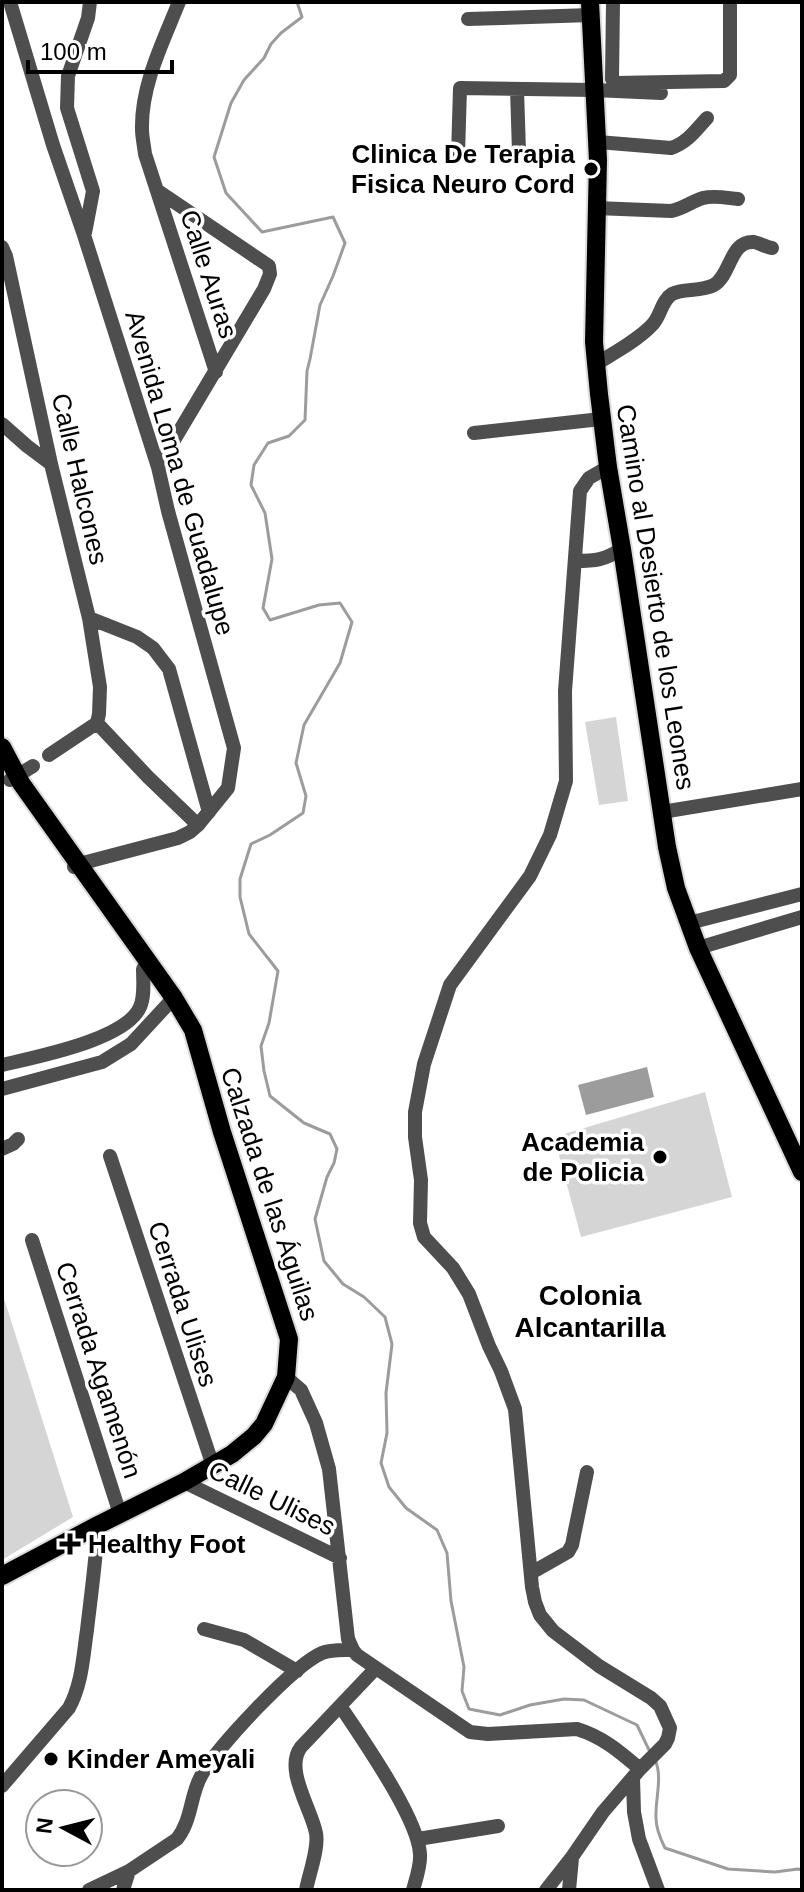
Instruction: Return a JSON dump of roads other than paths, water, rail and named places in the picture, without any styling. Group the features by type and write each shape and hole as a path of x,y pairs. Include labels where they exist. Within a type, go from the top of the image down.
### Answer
{"main road":[{"name":"Camino al Desierto de los Leones","path":"591,14 598,142 594,342 601,419 667,847 676,888 698,948 802,1172"},
{"name":"Calzada de las Águilas","path":"2,747 41,826 76,865 174,998 193,1030 289,1339 286,1377 272,1409 254,1436 213,1466 2,1576"},
{"name":"Calzada de las Águilas","path":"76,865 199,1055"}],"street":[{"name":"Avenida Loma de Guadalupe","path":"10,2 158,467 234,748 228,788 190,832 178,838 76,865"},
{"path":"84,235 93,191 67,108 68,76 88,18 90,2"},
{"name":"Calle Auras","path":"179,2 145,95 142,129 145,154 216,372"},
{"path":"613,2 612,79 615,83 724,81 730,75 730,2"},
{"path":"468,19 591,14 613,24"},
{"path":"458,155 460,88 661,93"},
{"path":"517,89 519,152"},
{"path":"598,142 671,148 689,139 707,118"},
{"path":"157,191 269,266 270,274 216,372 158,467"},
{"path":"596,208 671,211 680,210 703,198 738,199"},
{"path":"596,364 652,325 665,301 674,293 704,289 721,279 733,254 743,244 753,242 772,248"},
{"name":"Calle Halcones","path":"2,247 89,618 100,687 97,723"},
{"path":"474,433 601,419"},
{"path":"2,424 51,464"},
{"path":"546,1890 603,1812 665,1744 670,1728 660,1706 651,1698 599,1666 553,1631 540,1615 531,1573 515,1409 469,1294 453,1268 424,1237 420,1223 421,1180 415,1112 424,1064 450,985 530,876 550,835 566,781 565,691 580,491 589,478 608,467"},
{"path":"575,561 605,559 622,549"},
{"path":"89,618 137,637 153,648 169,669 209,812"},
{"path":"49,755 97,723 198,825"},
{"path":"662,812 802,789"},
{"path":"689,923 802,894"},
{"path":"698,948 802,917"},
{"path":"143,969 140,1009 151,1024"},
{"path":"2,1089 102,1062 131,1044 168,1004"},
{"path":"2,1065 102,1037 125,1024 140,1009"},
{"path":"2,1149 18,1139"},
{"name":"Cerrada Ulises","path":"110,1156 213,1466"},
{"name":"Cerrada Agamenón","path":"32,1240 120,1514"},
{"path":"286,1377 301,1390 316,1423 329,1469 348,1639 353,1650 470,1732 488,1734 577,1729 607,1742 638,1772"},
{"path":"531,1573 568,1552 572,1545 587,1472"},
{"name":"Calle Ulises","path":"184,1482 340,1558"},
{"path":"2,1786 69,1708 76,1695 90,1608 98,1525"},
{"path":"204,1629 244,1640 297,1671"},
{"path":"89,1890 129,1871 182,1833 198,1781 208,1765 262,1704 297,1671 325,1651 353,1650"},
{"path":"306,1890 316,1832 296,1770 295,1757 376,1668"},
{"path":"341,1707 394,1792 418,1839 420,1856 413,1890"},
{"path":"638,1772 634,1812 639,1839 658,1890"},
{"path":"418,1839 498,1826"},
{"path":"569,1890 572,1857"},
{"path":"123,1890 129,1871"}],"waterway":[{"path":"297,2 302,17 281,33 244,80 231,103 214,157 226,193 262,232 333,217 345,243 320,305 307,371 305,420 289,436 268,443 254,465 251,485 265,513 272,559 263,608 270,620 319,605 340,603 352,622 340,663 304,725 296,763 306,796 303,813 251,844 240,879 240,897 249,934 278,971 269,1023 261,1046 264,1071 270,1096 304,1123 330,1134 337,1149 315,1219 324,1261 343,1284 364,1297 385,1317 392,1344 386,1393 387,1433 381,1463 389,1487 406,1508 437,1530 447,1553 451,1601 464,1667 462,1691 469,1709 500,1715 530,1705 564,1699 584,1700 637,1725 651,1754"},
{"path":"655,1760 659,1781 656,1822 665,1848 728,1869 802,1870"}],"place":[{"name":"Clinica De Terapia Fisica Neuro Cord","path":"591,169"},
{"name":"Academia de Policia","path":"660,1157"},
{"name":"Healthy Foot","path":"70,1544"},
{"name":"Kinder Ameyali","path":"51,1759"}],"district":[{"name":"Colonia Alcantarilla","path":"590,1311"}]}
